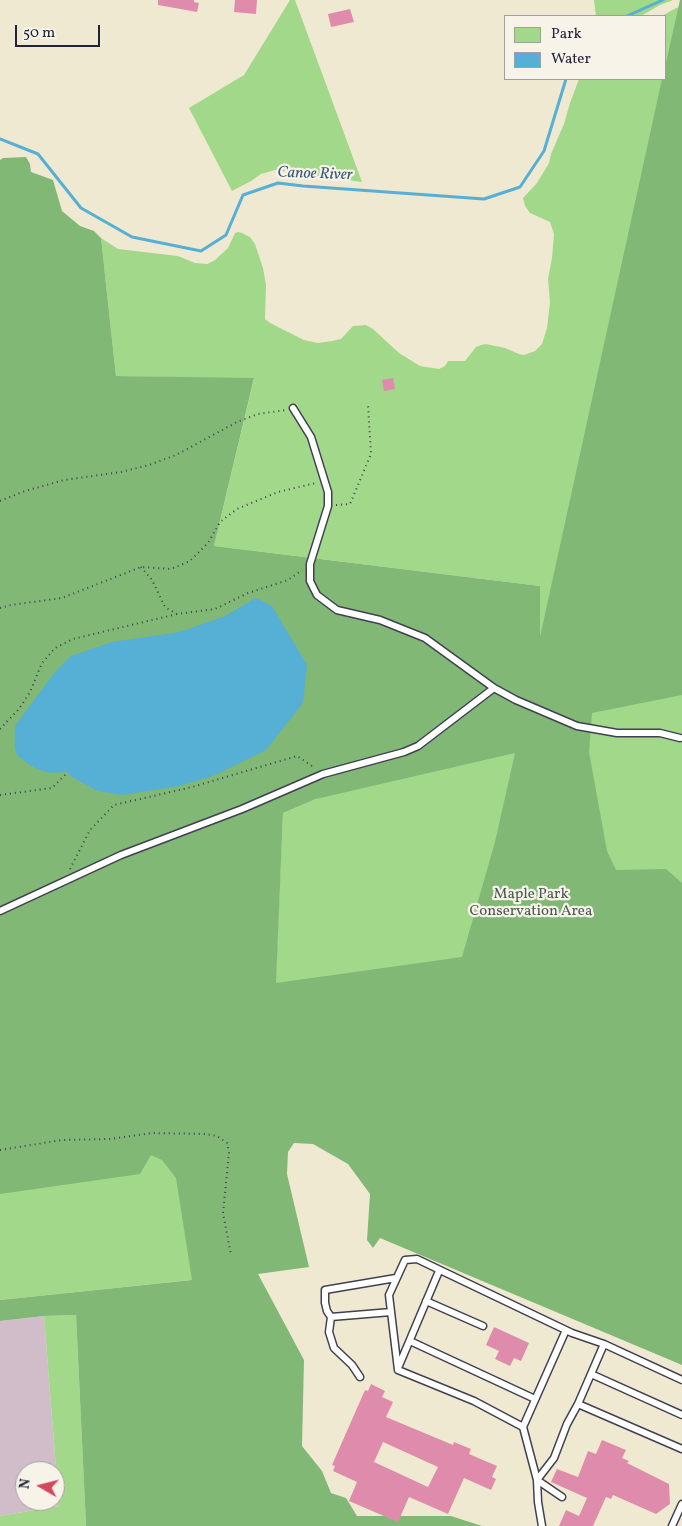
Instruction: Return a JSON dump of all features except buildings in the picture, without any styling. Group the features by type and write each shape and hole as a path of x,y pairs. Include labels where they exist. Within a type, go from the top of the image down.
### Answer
{"lane":[{"path":"293,408 311,437 328,492 328,506 310,564 310,581 317,595 337,610 380,620 425,638 494,688 516,700 577,726 617,733 660,734 681,740"},
{"path":"0,911 120,855 242,809 323,774 404,752 418,746 494,688"},
{"path":"398,1370 389,1295 405,1260 417,1259 566,1330 604,1344 682,1380"},
{"path":"398,1370 439,1270"},
{"path":"360,1377 352,1365 334,1348 329,1332 331,1317 327,1311 324,1290 396,1278"},
{"path":"426,1301 483,1326"},
{"path":"331,1317 391,1312"},
{"path":"542,1526 537,1480 523,1427 566,1330"},
{"path":"410,1341 535,1399"},
{"path":"537,1480 554,1458 604,1344"},
{"path":"398,1370 474,1401 523,1427"},
{"path":"591,1374 682,1415"},
{"path":"578,1404 682,1449"},
{"path":"537,1480 562,1497"},
{"path":"672,1526 682,1504"}],"path":[{"path":"328,506 350,504 371,454 368,405"},
{"path":"0,501 25,490 64,480 121,472 149,465 176,454 237,422 258,414 293,408"},
{"path":"0,608 62,598 141,567 171,569 190,561 208,543 220,522 237,509 278,492 324,480"},
{"path":"0,729 19,709 30,692 42,663 55,648 73,640 177,614 215,609 248,593 288,580 310,564"},
{"path":"141,567 152,580 165,607 177,614"},
{"path":"64,881 90,830 114,805 192,787 297,756 323,774"},
{"path":"0,795 52,788 67,773"},
{"path":"0,1150 62,1140 110,1139 152,1133 217,1136 227,1143 229,1154 223,1212 231,1255"}],"shaded area":[{"path":"44,1316 55,1461 15,1461 15,1511 30,1511 0,1516 0,1321"}],"green space":[{"path":"290,0 295,0 362,182 275,170 261,174 232,191 189,108 244,75"},
{"path":"594,0 673,0 643,15 596,15"},
{"path":"680,0 682,0 682,695 592,713 589,752 607,851 616,870 666,869 682,883 682,1365 380,1238 373,1248 367,1240 370,1194 348,1164 313,1144 294,1143 288,1152 287,1174 309,1267 258,1274 304,1360 302,1446 322,1471 331,1493 346,1498 357,1516 451,1516 482,1526 86,1526 76,1315 44,1316 0,1321 0,1300 192,1280 176,1178 162,1160 151,1155 140,1174 0,1194 0,160 3,158 26,157 30,164 31,172 53,180 62,211 80,226 94,231 101,238 116,376 254,378 214,546 540,586 540,637 662,80 667,80 667,58","holes":["515,753 495,842 462,957 276,983 283,813 316,799"]},
{"name":"Maple Park Conservation Area","path":"682,7 682,1027 269,1129 283,813 316,799 540,586 214,546 254,379 116,376 101,238 118,249 178,256 195,263 207,264 215,260 228,248 235,233 242,233 250,237 255,244 263,268 266,285 265,319 304,340 318,343 341,339 353,326 366,325 399,353 420,366 439,369 445,366 448,361 465,361 476,347 486,344 524,355 535,351 542,344 547,328 550,302 548,279 554,234 550,222 530,213 525,206 523,198 537,183 549,163 579,80 667,80 667,15 664,15"},
{"path":"137,1140 229,1153 258,1273 0,1300 0,1165"},
{"path":"76,1315 86,1526 0,1526 0,1516 30,1511 65,1511 65,1461 55,1461 44,1316"}],"water":[{"path":"256,598 272,606 307,665 303,703 266,750 213,776 179,786 123,795 97,791 72,777 67,772 50,773 37,769 17,755 15,748 15,726 55,672 71,656 112,642 180,632 225,616"}],"waterway":[{"name":"Canoe River","path":"629,15 663,0"},
{"name":"Canoe River","path":"0,139 38,154 81,208 132,237 201,251 226,235 243,195 278,183 484,199 520,187 544,151 566,80"}]}
